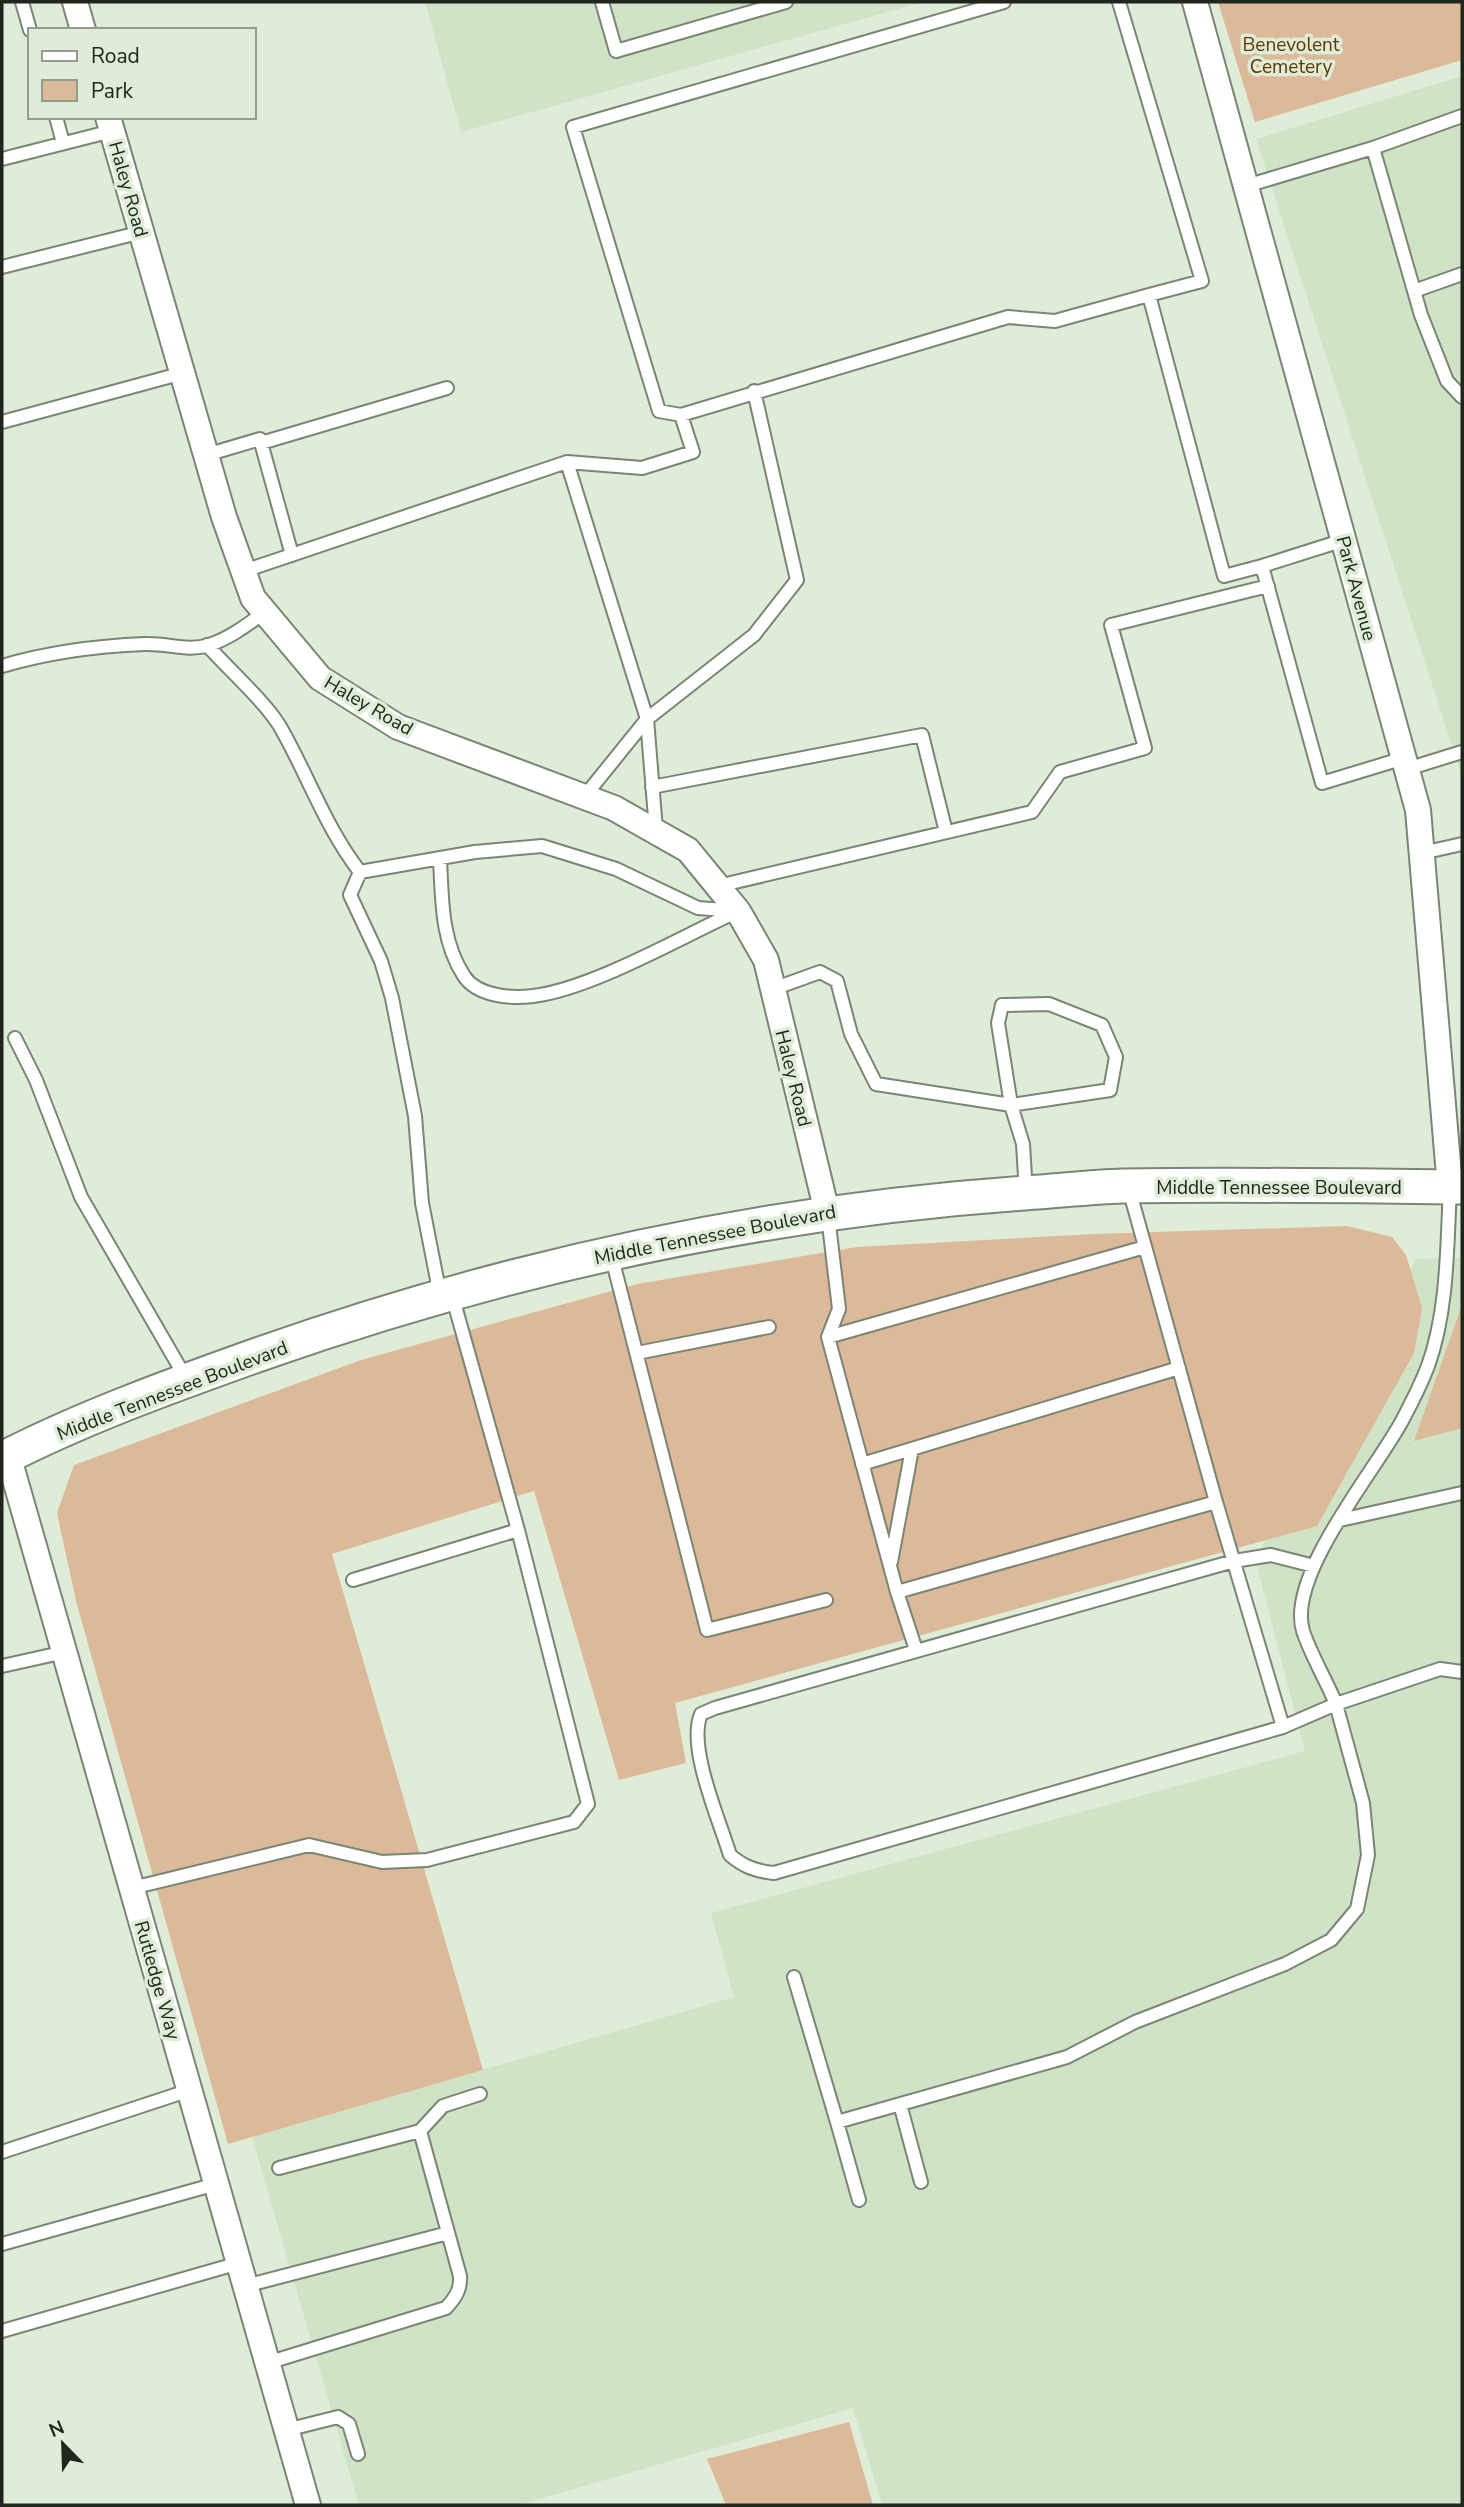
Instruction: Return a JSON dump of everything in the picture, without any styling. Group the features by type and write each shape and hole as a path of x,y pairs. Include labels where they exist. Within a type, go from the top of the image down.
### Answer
{"main road":[{"name":"Middle Tennessee Boulevard","path":"5,1457 187,1380 372,1315 518,1274 611,1253 827,1212 1026,1193 1128,1187 1456,1186"}],"street":[{"path":"75,2 82,28"},
{"name":"Park Avenue","path":"1195,2 1418,810 1456,1186"},
{"name":"Haley Road","path":"110,124 206,455 253,598 320,678 398,727 583,797 656,830 688,850 738,911 766,960 827,1212"},
{"name":"Rutledge Way","path":"5,1457 65,1652 308,2505"}],"lane":[{"path":"22,2 29,28"},
{"path":"602,2 616,51 769,4 786,2"},
{"path":"1004,2 573,127 659,411 681,415 1008,317 1055,321 1202,281 1119,2"},
{"path":"1246,186 1373,148 1462,116"},
{"path":"57,119 63,143"},
{"path":"2,159 63,143 110,124"},
{"path":"1373,148 1414,291 1447,381 1462,397"},
{"path":"2,268 142,232"},
{"path":"1414,291 1462,274"},
{"path":"1149,295 1224,576 1344,540"},
{"path":"2,422 183,373"},
{"path":"261,443 447,388"},
{"path":"583,797 648,719 754,635 797,580 754,391"},
{"path":"244,571 567,462 642,468 693,452 681,415"},
{"path":"206,455 260,439 292,555"},
{"path":"567,462 648,719 656,830"},
{"path":"1262,566 1322,783 1462,752"},
{"path":"718,886 1032,812 1060,772 1145,748 1111,625 1268,586"},
{"path":"2,666 45,653 149,643 185,649 208,645 233,634 265,612"},
{"path":"208,645 281,727 318,807 342,850 360,872"},
{"path":"652,787 922,735 946,832"},
{"path":"1422,853 1462,844"},
{"path":"360,872 440,858 542,846 616,869 698,908 738,911"},
{"path":"440,858 443,927 465,978 492,996 533,996 585,981 738,911"},
{"path":"132,1888 309,1845 382,1862 427,1860 574,1822 588,1804 518,1530 446,1294 422,1203 415,1116 392,998 381,961 350,895 360,872"},
{"path":"772,989 820,972 838,981 851,1034 876,1084 1011,1105 1110,1090 1116,1057 1102,1026 1049,1004 1002,1005 998,1023 1011,1105 1023,1144 1026,1193"},
{"path":"15,1038 36,1080 81,1197 187,1380"},
{"path":"837,2122 1067,2057 1135,2022 1285,1964 1331,1940 1357,1909 1368,1855 1363,1803 1336,1704 1303,1631 1301,1605 1314,1566 1403,1420 1428,1365 1446,1266 1456,1186"},
{"path":"1128,1187 1216,1502 1283,1727"},
{"path":"827,1212 839,1309 828,1337 897,1592 916,1650"},
{"path":"828,1337 1144,1247"},
{"path":"611,1253 707,1630 826,1600"},
{"path":"636,1353 769,1327"},
{"path":"862,1464 1179,1368"},
{"path":"890,1566 912,1449"},
{"path":"1340,1520 1462,1493"},
{"path":"897,1592 1216,1502"},
{"path":"352,1580 518,1530"},
{"path":"1314,1566 1271,1555 1234,1561 916,1650 701,1714 696,1727 697,1746 730,1855 740,1864 757,1872 774,1873 1283,1727 1336,1704 1440,1669 1462,1672"},
{"path":"2,1667 65,1652"},
{"path":"794,1976 859,2200"},
{"path":"2,2152 190,2090"},
{"path":"279,2168 421,2132 443,2106 480,2094"},
{"path":"900,2104 921,2182"},
{"path":"267,2362 446,2308 461,2285 421,2132"},
{"path":"2,2244 216,2183"},
{"path":"2,2331 242,2274 448,2233"},
{"path":"286,2430 338,2417 349,2424 358,2454"}],"shaded area":[{"path":"425,2 923,2 461,132"},
{"path":"1462,76 1462,777 1256,139"},
{"path":"1462,1258 1462,2505 882,2505 853,2408 519,2505 359,2505 252,2137 734,1997 711,1913 1305,1751 1255,1559 1416,1259"}],"green space":[{"name":"Benevolent Cemetery","path":"1218,2 1462,2 1462,60 1255,122"},
{"path":"1347,1226 1392,1237 1406,1255 1422,1308 1414,1353 1317,1526 675,1703 686,1763 619,1780 534,1491 332,1554 483,2070 228,2144 76,1601 57,1513 74,1465 361,1360 637,1284 857,1247 1093,1234"},
{"path":"1462,1305 1462,1428 1414,1441"},
{"path":"849,2422 873,2505 726,2505 707,2459"}]}
